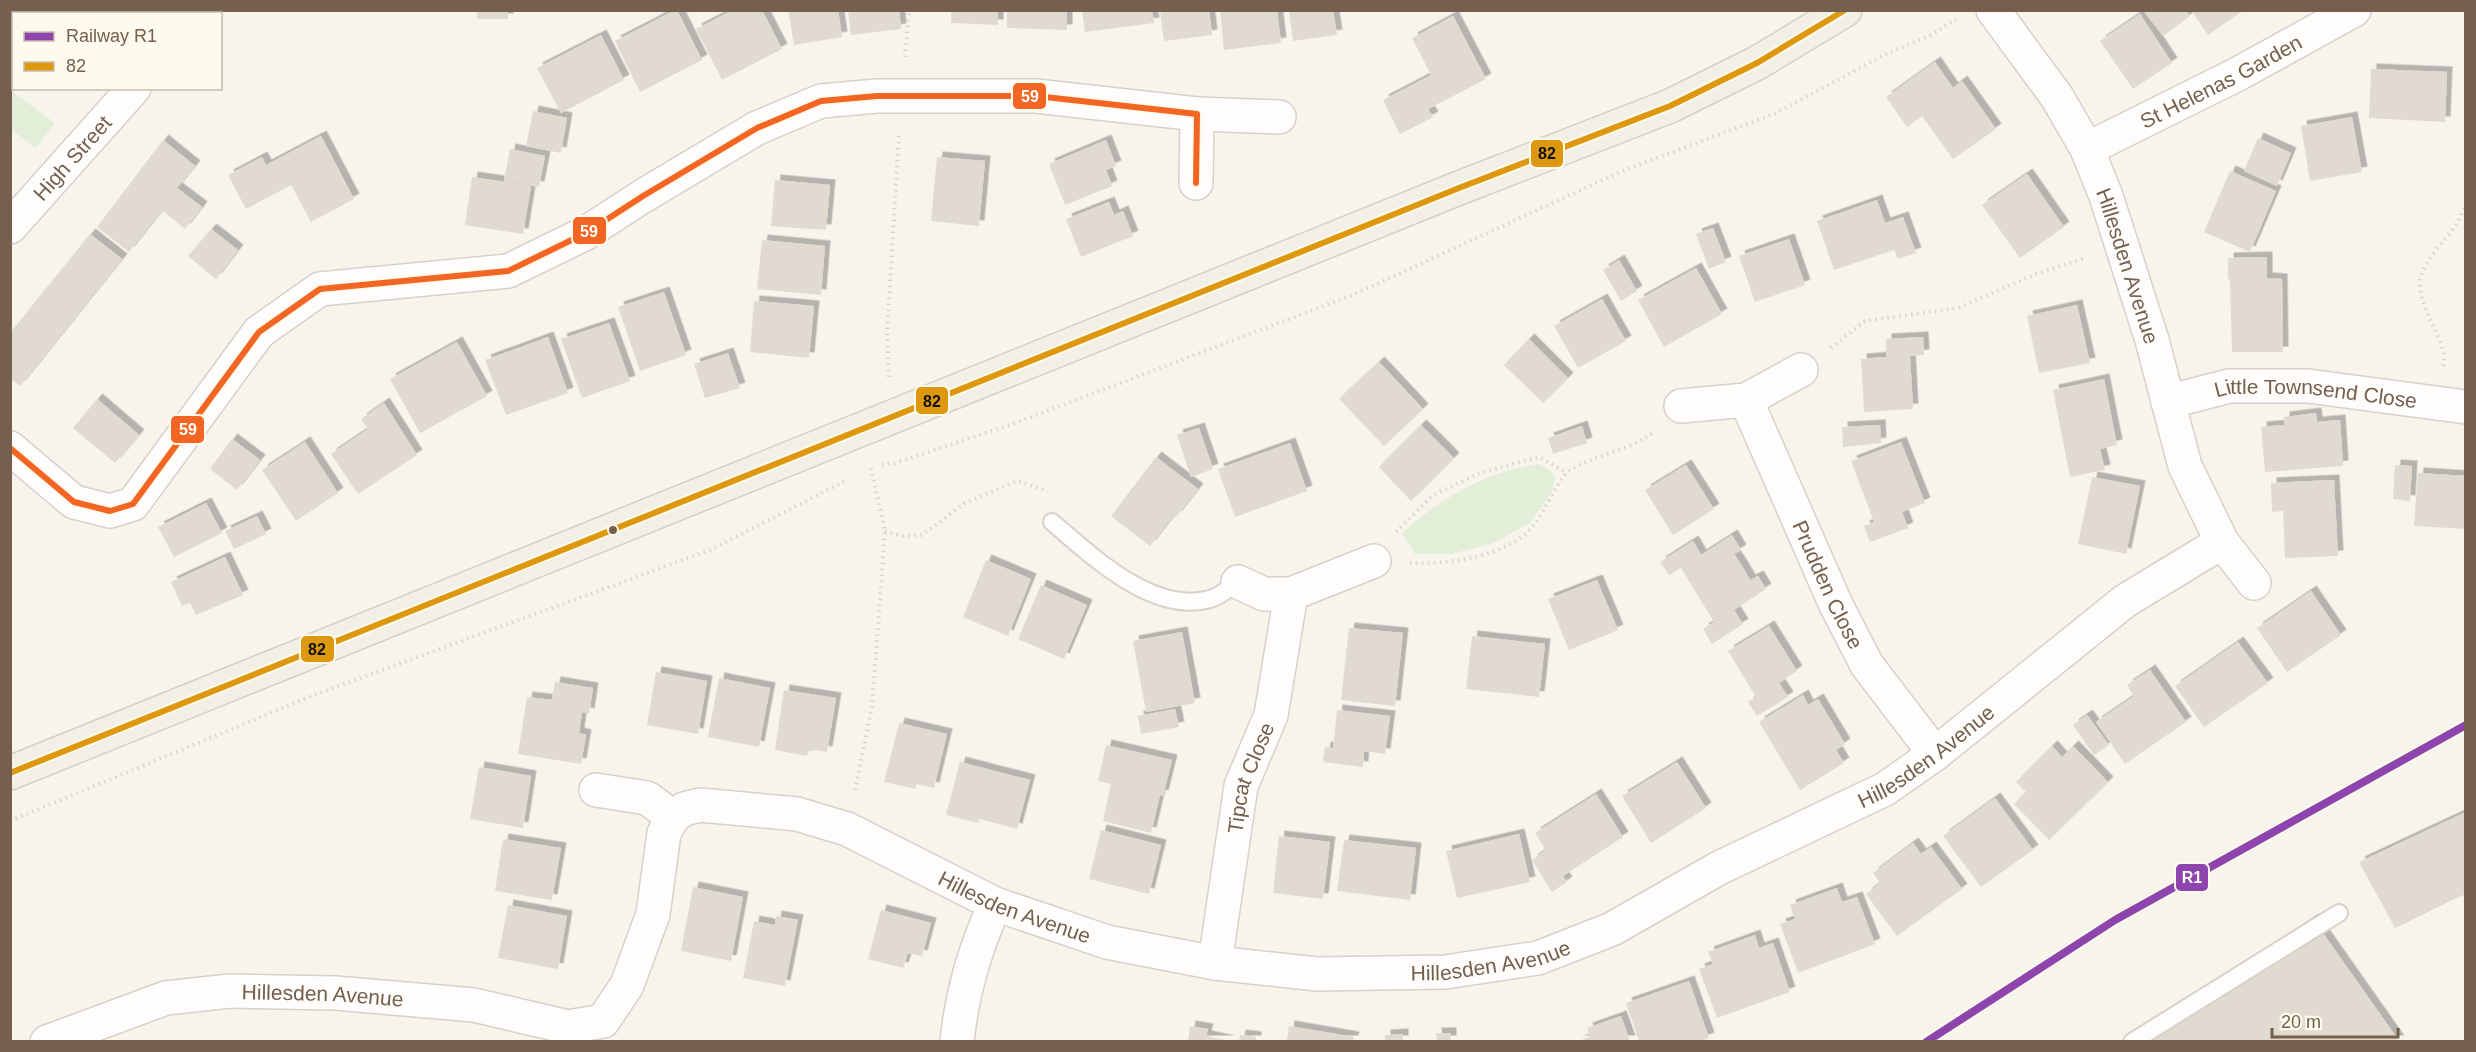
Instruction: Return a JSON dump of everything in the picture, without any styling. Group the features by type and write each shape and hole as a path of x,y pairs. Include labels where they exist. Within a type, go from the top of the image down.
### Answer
{"main road":[{"path":"10,773 1459,188 1670,106 1757,63 1845,10"}],"street":[{"name":"Hillesden Avenue","path":"1993,10 2057,97 2087,149 2106,196 2120,246 2152,340 2185,466 2222,542 2254,583"},
{"name":"St Helenas Garden","path":"2087,149 2236,75 2354,10"},
{"name":"High Street","path":"10,227 132,90"},
{"path":"10,448 74,502 110,511 133,504 259,332 320,289 508,271 586,233 757,128 821,101 901,96 1036,96 1197,114 1279,117"},
{"path":"1196,183 1197,114"},
{"path":"1681,406 1746,400 1802,370"},
{"name":"Little Townsend Close","path":"2168,402 2229,386 2297,386 2466,407"},
{"name":"Prudden Close","path":"1746,400 1836,605 1867,665 1935,754"},
{"name":"Hillesden Avenue","path":"47,1041 166,998 230,991 334,993 474,1005 568,1027 603,1031 627,986 653,914 660,849 664,833 673,817 684,809 700,804 797,814 847,829 995,904 1107,942 1215,963 1329,974 1445,972 1538,958 1612,929 1719,868 1885,789 1935,754 2126,601 2222,542"},
{"path":"1238,582 1264,594 1291,594 1374,561"},
{"name":"Tipcat Close","path":"1215,963 1241,786 1271,715 1291,594"},
{"path":"596,790 646,798 673,817"},
{"path":"957,1041 960,1015 975,950 995,904"}],"lane":[{"path":"1052,522 1102,564 1144,591 1184,602 1211,599 1238,582"},
{"path":"2132,1041 2339,913"}],"path":[{"path":"889,383 887,335 901,96 909,10"},
{"path":"861,473 1010,425 1354,294 1620,172 1776,113 1884,55 1931,35 1960,17"},
{"path":"2431,401 2444,361 2439,337 2423,307 2420,280 2432,256 2456,225 2466,205"},
{"path":"1802,370 1865,321 1958,308 2036,274 2120,246"},
{"path":"1374,561 1428,564 1490,554 1515,542 1534,525 1567,473 1652,434 1681,406"},
{"path":"1374,561 1397,530 1433,495 1480,473 1539,457 1567,473"},
{"path":"847,829 872,707 885,531 871,468"},
{"path":"10,821 314,695 710,550 850,478"}],"green space":[{"path":"10,90 55,123 35,148 11,129"},
{"path":"1540,464 1551,471 1555,478 1551,493 1530,523 1493,543 1451,554 1415,554 1402,533 1449,497 1484,479 1502,472"}],"building":[{"path":"477,10 508,10 508,19 477,19"},
{"path":"675,10 702,60 640,92 615,41"},
{"path":"733,10 762,10 782,49 722,80 696,29"},
{"path":"788,10 838,10 842,37 794,45"},
{"path":"848,10 899,10 901,29 851,35"},
{"path":"951,10 998,10 998,25 951,23"},
{"path":"1007,10 1067,10 1067,30 1007,28"},
{"path":"1082,10 1152,10 1154,23 1085,32"},
{"path":"1160,10 1209,10 1212,35 1164,41"},
{"path":"1220,10 1277,10 1281,43 1224,50"},
{"path":"1289,10 1333,10 1337,35 1293,41"},
{"path":"2143,10 2185,10 2190,16 2163,36"},
{"path":"2191,10 2244,10 2208,35"},
{"path":"2140,14 2172,63 2133,89 2100,41"},
{"path":"1453,16 1486,79 1428,109 1433,117 1400,134 1383,100 1431,75 1412,38"},
{"path":"601,35 624,80 561,113 537,68"},
{"path":"1935,62 1953,88 1962,81 1996,129 1953,159 1922,116 1907,127 1886,97"},
{"path":"2371,69 2447,72 2445,122 2369,118"},
{"path":"533,111 567,118 561,153 526,146"},
{"path":"2352,117 2362,172 2310,181 2301,126"},
{"path":"321,136 354,199 311,222 291,185 246,209 228,175 262,157 266,165"},
{"path":"2258,138 2291,153 2277,186 2244,171"},
{"path":"163,140 195,166 177,188 202,207 185,229 162,210 129,252 97,227"},
{"path":"1106,140 1116,166 1106,170 1112,186 1065,205 1049,164"},
{"path":"510,149 545,156 539,187 504,181"},
{"path":"937,157 985,161 979,226 931,221"},
{"path":"2230,171 2276,191 2250,252 2204,232"},
{"path":"2027,174 2064,227 2020,258 1982,205"},
{"path":"472,177 531,186 523,234 465,225"},
{"path":"775,180 830,185 826,230 771,226"},
{"path":"1877,200 1885,223 1903,217 1916,253 1898,259 1894,250 1834,270 1817,221"},
{"path":"1109,202 1114,215 1123,211 1133,236 1081,257 1066,219"},
{"path":"1713,228 1726,262 1709,269 1696,234"},
{"path":"211,229 238,250 216,279 188,256"},
{"path":"90,234 122,259 20,386 10,378 10,333"},
{"path":"1789,239 1805,285 1755,302 1739,256"},
{"path":"762,240 825,246 821,295 757,289"},
{"path":"2267,257 2267,278 2282,279 2283,352 2232,352 2228,258"},
{"path":"1619,260 1637,291 1621,301 1603,270"},
{"path":"1696,268 1722,314 1664,347 1638,300"},
{"path":"664,292 686,355 640,371 618,307"},
{"path":"1602,299 1626,341 1578,368 1554,326"},
{"path":"754,301 814,306 809,358 750,352"},
{"path":"2077,305 2090,363 2039,373 2027,316"},
{"path":"609,323 630,381 582,398 561,339"},
{"path":"548,337 568,393 506,415 485,360"},
{"path":"1923,337 1924,355 1910,356 1913,409 1864,412 1861,359 1886,357 1886,339"},
{"path":"1529,339 1568,378 1543,403 1504,365"},
{"path":"457,342 487,396 420,433 390,379"},
{"path":"728,353 740,388 705,398 694,364"},
{"path":"1379,362 1423,409 1384,446 1339,399"},
{"path":"2104,379 2117,445 2100,449 2105,470 2070,477 2053,390"},
{"path":"97,399 139,435 115,463 73,428"},
{"path":"384,403 417,455 358,494 331,454 368,429 361,419"},
{"path":"2316,413 2317,422 2340,420 2343,466 2265,472 2261,427 2284,425 2284,417"},
{"path":"1421,425 1454,458 1411,501 1379,467"},
{"path":"1880,425 1881,443 1843,447 1842,427"},
{"path":"1582,426 1587,443 1553,454 1548,438"},
{"path":"1199,428 1213,469 1191,477 1177,435"},
{"path":"232,439 260,460 237,490 210,469"},
{"path":"305,442 338,493 296,521 262,470"},
{"path":"1901,442 1925,503 1902,512 1908,528 1870,542 1864,526 1874,522 1851,461"},
{"path":"1290,443 1307,491 1235,517 1218,469"},
{"path":"1156,457 1198,489 1150,546 1111,516"},
{"path":"1686,465 1714,509 1673,535 1645,490"},
{"path":"2395,465 2412,466 2410,501 2393,499"},
{"path":"2418,473 2466,476 2466,529 2414,526"},
{"path":"2092,477 2140,486 2126,554 2078,544"},
{"path":"2334,480 2338,556 2285,558 2283,511 2272,512 2271,483"},
{"path":"206,503 222,533 174,557 158,527"},
{"path":"257,516 266,534 234,549 225,531"},
{"path":"1732,535 1741,550 1734,554 1750,580 1758,576 1766,589 1734,610 1743,624 1712,644 1703,629 1714,622 1681,568 1669,575 1660,562 1693,541 1701,555"},
{"path":"225,557 243,595 196,615 190,603 182,606 171,582"},
{"path":"986,560 1031,579 1008,636 963,617"},
{"path":"1597,580 1618,630 1569,650 1548,599"},
{"path":"1041,585 1087,605 1064,659 1018,639"},
{"path":"2311,591 2341,635 2287,672 2257,628"},
{"path":"1769,626 1797,671 1779,683 1788,697 1757,716 1748,702 1756,697 1728,651"},
{"path":"1349,628 1403,633 1395,706 1341,700"},
{"path":"1182,632 1195,703 1146,712 1133,641"},
{"path":"1472,636 1545,644 1539,697 1466,689"},
{"path":"2238,642 2268,683 2204,727 2175,686"},
{"path":"2150,670 2186,722 2125,764 2096,722 2134,696 2127,685"},
{"path":"656,672 707,681 698,734 647,725"},
{"path":"719,678 770,688 759,747 708,737"},
{"path":"555,682 593,688 589,714 582,712 579,733 586,735 581,764 518,754 527,697 552,700"},
{"path":"784,690 836,698 827,752 809,749 807,756 775,750"},
{"path":"1803,695 1808,705 1818,699 1845,744 1836,750 1844,763 1800,790 1759,722"},
{"path":"1175,709 1179,727 1141,734 1138,716"},
{"path":"1337,710 1390,716 1385,754 1364,751 1363,767 1323,762 1325,747 1333,748"},
{"path":"2087,715 2109,745 2094,755 2073,725"},
{"path":"899,723 947,734 934,788 916,784 916,789 884,782"},
{"path":"1106,745 1172,760 1163,796 1160,795 1151,833 1103,821 1111,784 1098,781"},
{"path":"2052,746 2062,757 2073,746 2108,782 2049,840 2014,804 2026,792 2016,782"},
{"path":"960,762 1030,780 1017,829 980,819 978,823 946,815"},
{"path":"1677,762 1706,808 1651,843 1622,796"},
{"path":"479,767 531,776 523,828 470,819"},
{"path":"1596,794 1623,837 1563,876 1567,882 1552,892 1532,860 1546,850 1535,833"},
{"path":"1995,798 2033,850 1981,887 1943,836"},
{"path":"2466,812 2466,899 2463,895 2395,928 2359,862"},
{"path":"1101,830 1161,845 1149,894 1089,879"},
{"path":"1519,834 1530,882 1457,898 1446,851"},
{"path":"1279,836 1330,842 1323,899 1273,893"},
{"path":"503,839 561,848 552,900 495,891"},
{"path":"1344,840 1416,848 1410,900 1337,891"},
{"path":"1913,843 1921,854 1931,847 1962,889 1897,936 1866,894 1880,883 1873,873"},
{"path":"693,887 743,897 731,961 681,951"},
{"path":"1837,888 1842,902 1857,897 1875,944 1798,973 1780,924 1795,919 1790,905"},
{"path":"508,905 567,916 558,969 498,958"},
{"path":"881,910 931,923 922,956 908,953 903,968 868,959"},
{"path":"776,916 798,920 785,986 743,978 754,921 775,925"},
{"path":"2313,919 2399,1041 2138,1041"},
{"path":"1755,935 1759,948 1773,943 1790,992 1717,1018 1699,969 1713,964 1708,952"},
{"path":"1689,981 1709,1038 1700,1041 1639,1041 1626,1003"},
{"path":"1621,1016 1630,1041 1578,1041 1590,1037 1587,1028"},
{"path":"1190,1026 1208,1029 1206,1036 1230,1041 1188,1041"},
{"path":"1289,1026 1354,1037 1353,1041 1287,1041"},
{"path":"1436,1033 1451,1033 1451,1041 1437,1041"},
{"path":"1403,1034 1403,1041 1385,1041 1385,1035"},
{"path":"1240,1035 1256,1037 1256,1041 1239,1041"}],"rail line":[{"name":"R1","path":"1926,1042 2115,920 2466,725"}],"transit line":[{"name":"82","path":"10,773 1459,188 1670,106 1757,63 1845,10"},
{"name":"59","path":"10,448 74,502 110,511 133,504 259,332 320,289 508,271 586,233 757,128 821,101 877,96 1036,96 1197,114 1196,183"}]}
